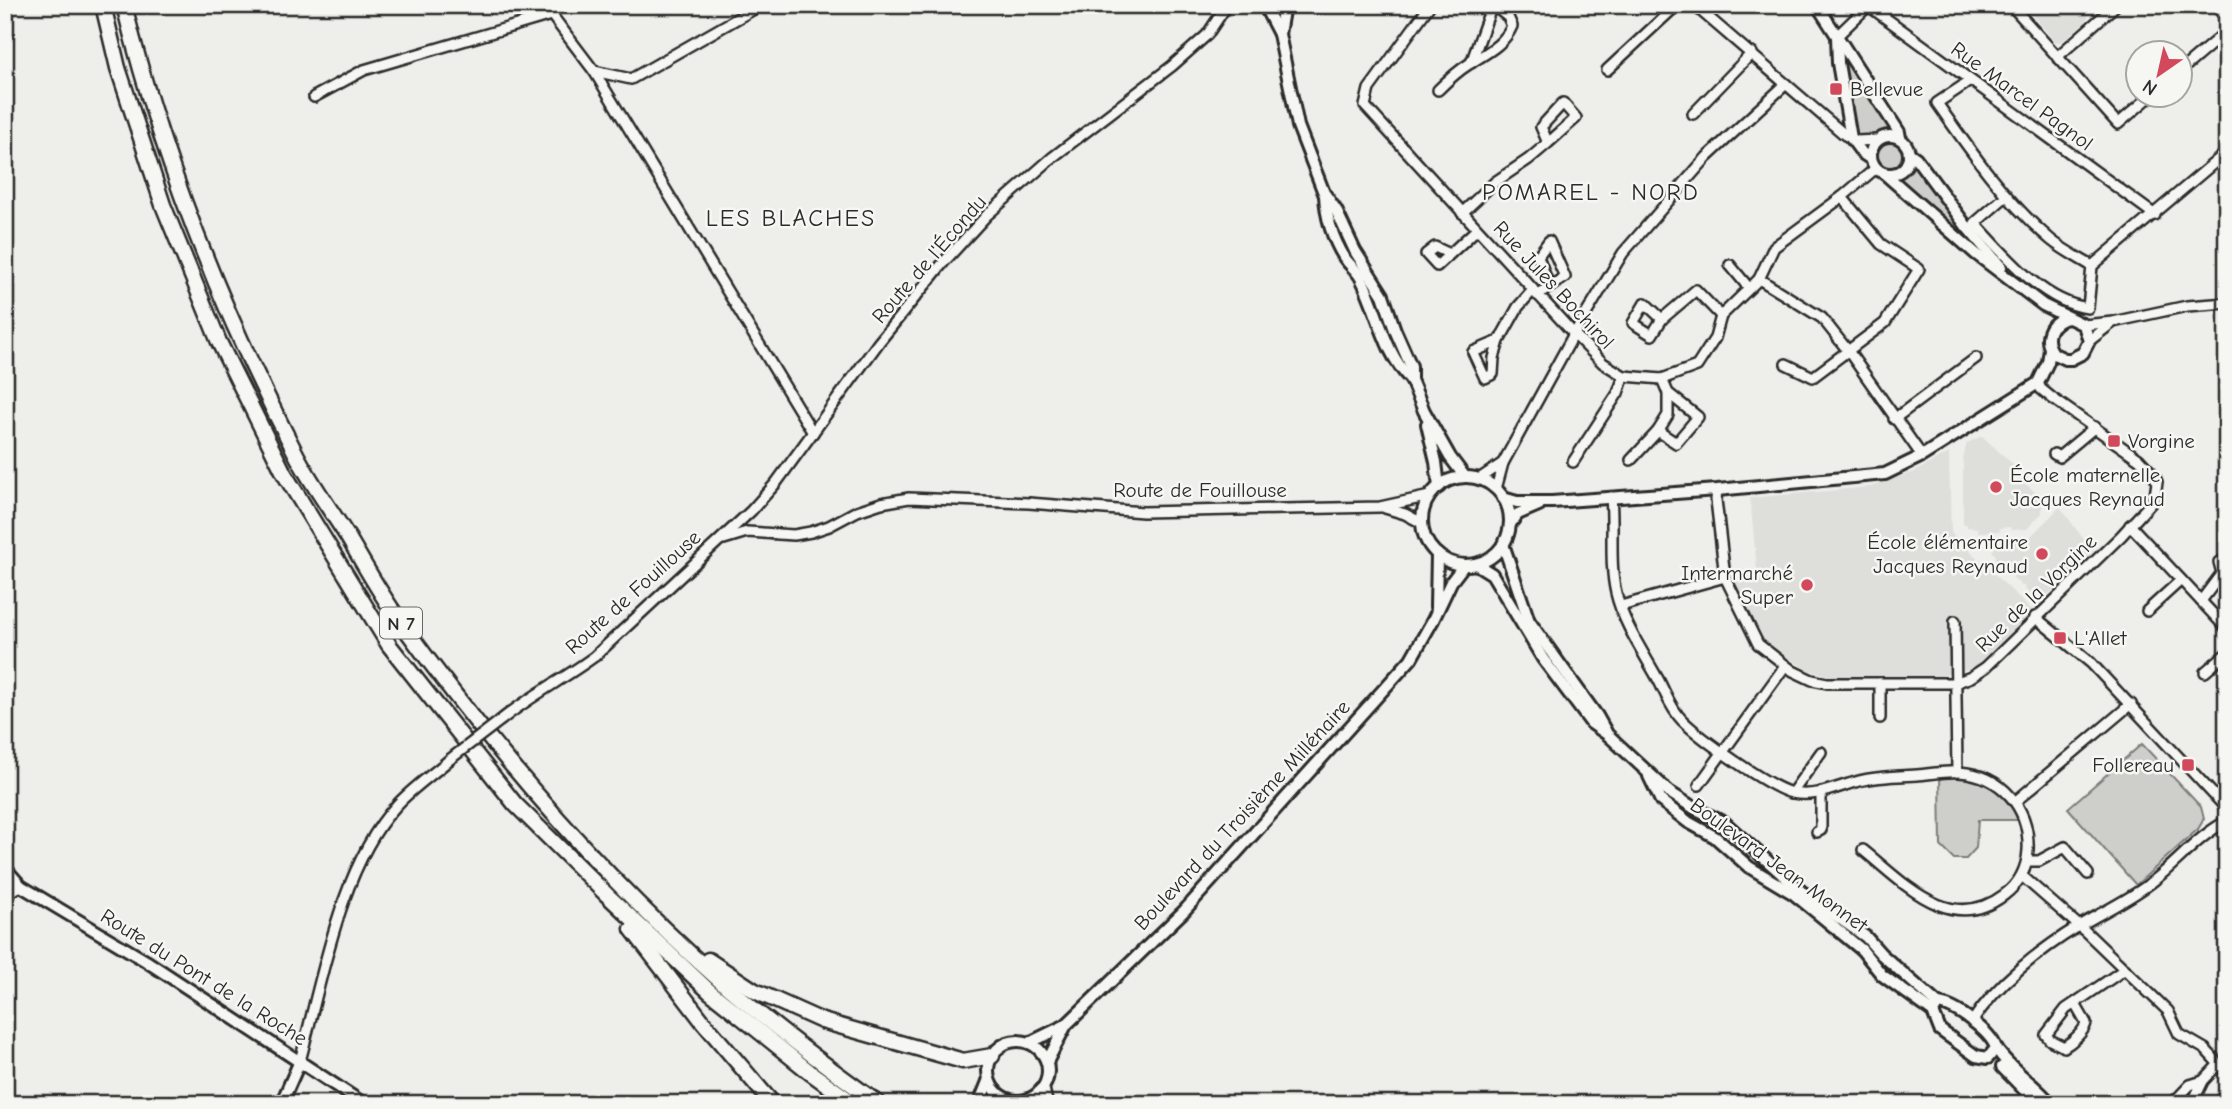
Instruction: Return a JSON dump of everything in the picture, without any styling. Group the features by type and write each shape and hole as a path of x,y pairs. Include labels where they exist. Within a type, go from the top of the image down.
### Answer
{"highway":[{"name":"N 7","path":"103,5 118,68 163,205 219,342 285,475 389,645 515,804 606,894 709,991 854,1104"},
{"name":"N 7","path":"124,5 136,55 183,196 233,325 296,455 398,618 518,776 613,879 719,979 815,1058 879,1104"},
{"path":"606,894 705,1023 773,1104"},
{"path":"668,933 755,991 822,1021 963,1061 992,1056"}],"street":[{"path":"544,5 594,71 813,433"},
{"path":"594,71 631,79 761,5"},
{"name":"Route de l'Écondu","path":"720,540 776,483 879,342 943,263 987,215 1063,150 1172,66 1207,35 1227,5"},
{"path":"1264,5 1279,34 1298,126 1324,193 1336,210 1355,251 1383,295 1411,366 1411,380 1424,411 1450,457 1465,477"},
{"name":"Rue Jules Bochirol","path":"1430,5 1369,89 1365,106 1574,334 1603,363 1624,376"},
{"path":"1438,90 1471,63 1489,53 1509,34 1512,26 1508,17 1493,5 1471,63"},
{"path":"1607,70 1678,5"},
{"path":"1694,5 1851,138 1862,153 1956,237 2043,305 2080,321 2089,341"},
{"path":"1817,5 1899,132 1909,153 1916,158 1967,227 2014,283"},
{"path":"1851,138 1837,36 1869,5"},
{"name":"Rue Marcel Pagnol","path":"1869,5 2155,215"},
{"path":"2011,5 2118,124 2136,108"},
{"path":"2215,5 2227,19"},
{"path":"2057,57 2115,6"},
{"path":"1270,16 1283,10"},
{"path":"1279,34 1283,10"},
{"path":"314,97 365,70 551,15"},
{"path":"2194,58 2227,31"},
{"path":"1693,114 1752,53"},
{"path":"1970,81 1937,103 1969,150 2006,196 2052,241 2092,266"},
{"path":"1510,524 1507,506 1500,494 1503,463 1574,334 1623,253 1707,157 1786,84"},
{"path":"1851,138 1864,141 1877,140 1888,135 1900,138"},
{"path":"1877,140 1871,149 1877,167"},
{"path":"1462,213 1495,182 1548,143"},
{"path":"2006,196 1976,223 2033,281 2058,299 2088,308 2092,266 2227,152"},
{"path":"1877,167 1900,171 1908,163 1909,153"},
{"path":"1573,462 1618,393 1624,376 1662,379 1697,366 1715,338 1721,316 1759,279 1774,247 1842,197 1877,167"},
{"path":"1786,363 1813,377 1849,352 1885,323 1919,269 1881,244 1842,197"},
{"path":"1450,254 1477,229"},
{"path":"1730,265 1748,288"},
{"path":"1759,279 1822,318 1922,456"},
{"path":"1499,341 1518,307 1549,286"},
{"path":"1662,319 1696,290 1721,316"},
{"path":"2084,326 2187,306 2227,303"},
{"path":"2043,305 2051,327"},
{"path":"1552,502 1527,508 1518,514 1510,524 1503,544 1491,557 1470,564 1446,560 1437,554 1424,535 1422,523 1425,505 1438,486 1455,478 1479,479 1517,502 1552,502 1868,477 1900,468 2038,383 2050,349 2047,338 2051,327 2068,318"},
{"path":"2045,369 2065,359 2078,357 2089,341 2113,322"},
{"path":"2050,349 2065,359"},
{"path":"1894,419 1976,358"},
{"path":"1631,460 1658,431 1668,415 1668,393 1662,379"},
{"name":"Rue de la Vorgine","path":"1717,490 1725,577 1758,644 1785,666 1812,680 1827,683 1955,683 1986,667 2130,525 2155,496 2157,482 2154,475 2139,459 2052,398 2038,383"},
{"path":"1658,431 1676,443 1698,418 1668,393"},
{"path":"1424,411 1436,463 1438,486"},
{"path":"2053,454 2059,457 2095,427"},
{"path":"1479,479 1503,463"},
{"name":"Route de Fouillouse","path":"281,1104 300,1061 349,888 372,837 396,805 523,702 595,656 720,540 747,532 794,535 811,532 857,511 909,498 1029,503 1143,512 1380,507 1430,496"},
{"path":"1611,497 1615,582 1621,606 1680,718 1770,784 1792,793 1821,793 1880,777 1957,772 1979,775 1998,785 2016,801 2025,820 2028,842 2027,861 2022,876 2009,891 1993,903 1975,908 1944,908 1925,900 1863,849"},
{"name":"Route de Fouillouse","path":"1380,507 1405,514 1422,523"},
{"path":"2130,525 2227,629"},
{"name":"Boulevard Jean Monnet","path":"1503,544 1524,609 1536,634 1608,735"},
{"name":"Boulevard du Troisième Millénaire","path":"1433,620 1438,587 1437,554"},
{"path":"2202,601 2222,573 2219,562"},
{"name":"Boulevard du Troisième Millénaire","path":"1047,1062 1066,1026 1192,903 1388,686 1410,659 1451,582 1470,564"},
{"name":"Boulevard Jean Monnet","path":"1470,564 1493,574 1543,659 1591,723 1608,735 1669,792 1725,823 1801,891 1859,931 1935,1008 1940,1030 1976,1056 1988,1058 2000,1065 2038,1104"},
{"path":"1621,606 1725,577"},
{"path":"2147,611 2181,580"},
{"path":"2035,617 2091,663 2227,809"},
{"path":"1955,621 1957,772"},
{"path":"2205,672 2227,653"},
{"path":"1699,785 1785,666"},
{"path":"1880,683 1880,718"},
{"path":"2016,801 2131,704"},
{"path":"1792,793 1821,752"},
{"name":"Boulevard Jean Monnet","path":"1644,767 1661,801 1688,822 1716,836 1749,867 1794,894 1862,950 1882,975 1935,1008 1952,1008 1990,1035 2003,1060 2039,1090 2051,1104"},
{"path":"1817,832 1821,830 1821,793"},
{"path":"1972,1022 2005,980 2079,926 2151,883 2212,829 2227,821"},
{"path":"2027,861 2039,861 2065,847 2088,874"},
{"name":"Route du Pont de la Roche","path":"5,868 21,886 146,961 363,1104"},
{"path":"2022,876 2079,926 2168,1012 2179,1034 2205,1049 2227,1073"},
{"path":"5,894 21,886"},
{"path":"2075,1004 2086,1023 2085,1028 2064,1047 2058,1045 2046,1035 2066,1009 2125,969"},
{"name":"Boulevard du Troisième Millénaire","path":"1029,1043 1066,1026"},
{"path":"1012,1041 1029,1043 1037,1047 1047,1062 1047,1082 1043,1097 1025,1101 1002,1101 989,1079 992,1056 997,1049 1012,1041"},
{"path":"1988,1058 1996,1048"},
{"path":"2192,1104 2203,1081 2219,1064"},
{"path":"979,1104 989,1079"},
{"path":"2172,1104 2190,1085 2203,1081"}],"shaded area":[{"path":"2024,5 2102,5 2095,14 2090,10 2087,12 2088,18 2084,23 2061,42 2055,42"},
{"path":"1848,62 1889,126 1886,133 1873,138 1855,136 1842,66"},
{"path":"1890,139 1900,144 1905,154 1900,164 1890,169 1880,164 1875,154 1880,144"},
{"path":"1913,163 1978,246 1975,249 1897,180 1905,175"},
{"name":"École maternelle Jacques Reynaud","path":"1982,436 2028,478 2024,482 2042,499 2042,513 2027,529 2011,530 2010,527 2000,528 2000,531 1978,532 1978,528 1963,524 1963,459 1967,443"},
{"path":"1949,453 1951,533 2034,612 1985,663 1940,676 1835,677 1807,670 1763,641 1735,583 1757,569 1750,498 1870,487 1914,472"},
{"name":"École élémentaire Jacques Reynaud","path":"2060,507 2093,552 2044,598 2037,592 2032,596 2024,588 2026,586 2022,586 2004,569 2007,566 2003,561 1996,561 1992,551 1996,540 2026,541"},
{"path":"2142,744 2201,807 2204,819 2198,829 2136,885 2068,808"},
{"path":"1957,772 1998,785 2025,820 1978,820 1976,848 1966,859 1954,859 1941,846 1940,773"}],"place":[{"name":"Bellevue","path":"1836,89"},
{"name":"Vorgine","path":"2114,441"},
{"name":"École maternelle Jacques Reynaud","path":"1996,487"},
{"name":"École élémentaire Jacques Reynaud","path":"2042,554"},
{"name":"Intermarché Super","path":"1807,585"},
{"name":"L'Allet","path":"2060,638"},
{"name":"Follereau","path":"2188,765"}],"district":[{"name":"POMAREL - NORD","path":"1591,192"},
{"name":"LES BLACHES","path":"791,218"}]}
